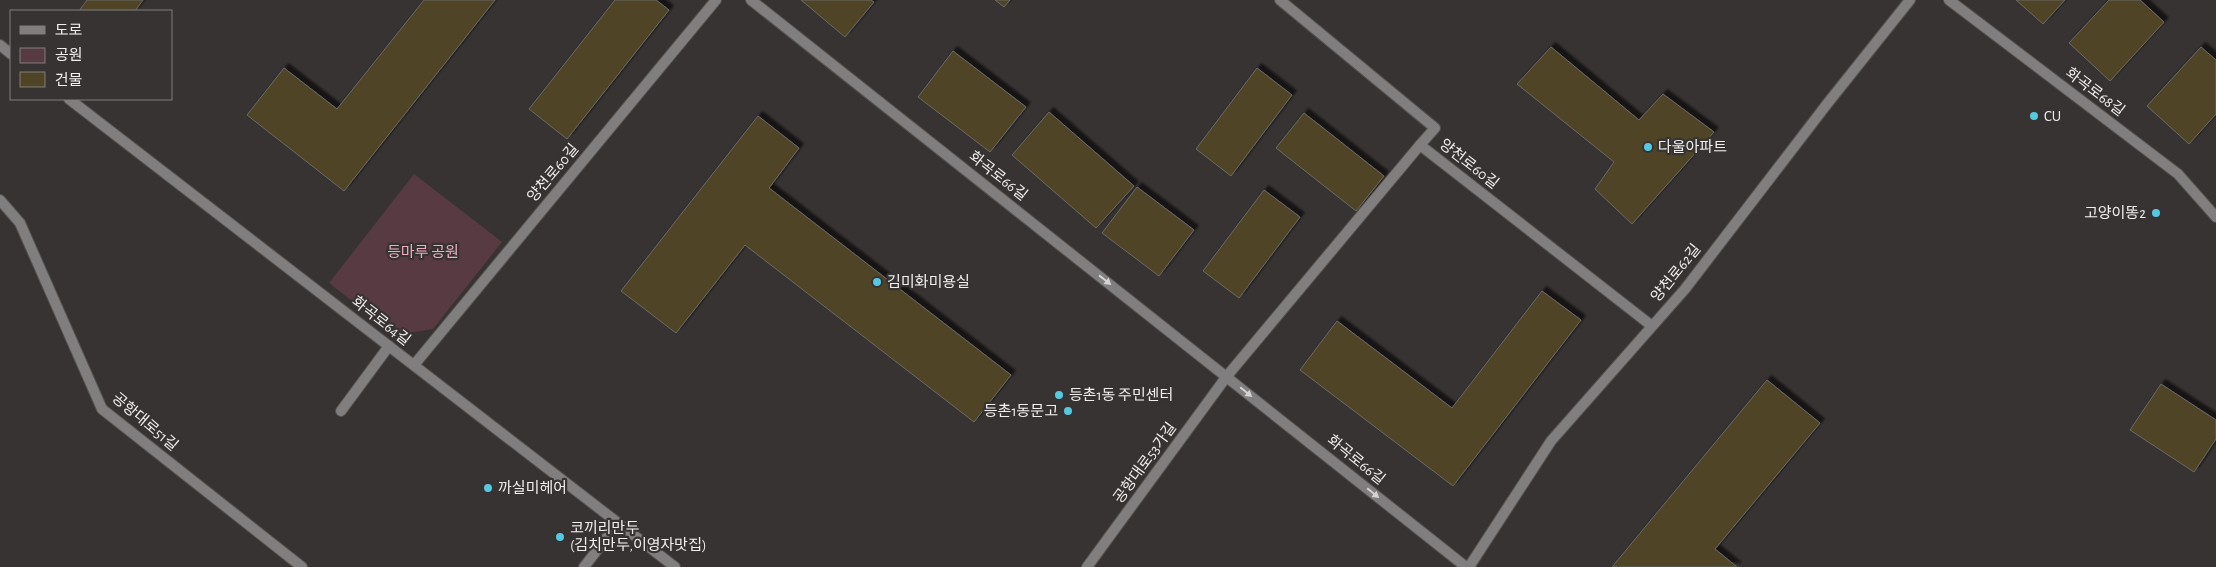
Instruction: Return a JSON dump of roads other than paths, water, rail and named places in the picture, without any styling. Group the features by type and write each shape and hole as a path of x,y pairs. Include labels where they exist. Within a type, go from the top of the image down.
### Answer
{"street":[{"name":"양천로60길","path":"414,365 716,0"},
{"name":"화곡로66길","path":"752,0 1468,567"},
{"name":"양천로60길","path":"1280,0 1435,128 1420,145 1652,326"},
{"name":"양천로62길","path":"1468,567 1551,442 1685,289 1827,104 1910,0"},
{"name":"화곡로68길","path":"1949,0 2178,174 2216,217"},
{"name":"화곡로64길","path":"70,100 675,567"},
{"path":"1227,376 1420,145"},
{"name":"공항대로51길","path":"0,200 20,223 102,409 302,567"},
{"path":"341,411 390,346"},
{"name":"공항대로53가길","path":"1088,567 1227,376"},
{"path":"584,567 618,523"}],"place":[{"name":"CU","path":"2034,116"},
{"name":"다울아파트","path":"1648,147"},
{"name":"고양이똥2","path":"2156,213"},
{"name":"김미화미용실","path":"877,282"},
{"name":"등촌1동 주민센터","path":"1059,395"},
{"name":"등촌1동문고","path":"1068,411"},
{"name":"까실미헤어","path":"488,488"},
{"name":"코끼리만두 (김치만두,이영자맛집)","path":"560,537"}],"park label":[{"name":"등마루 공원","path":"423,252"}]}
